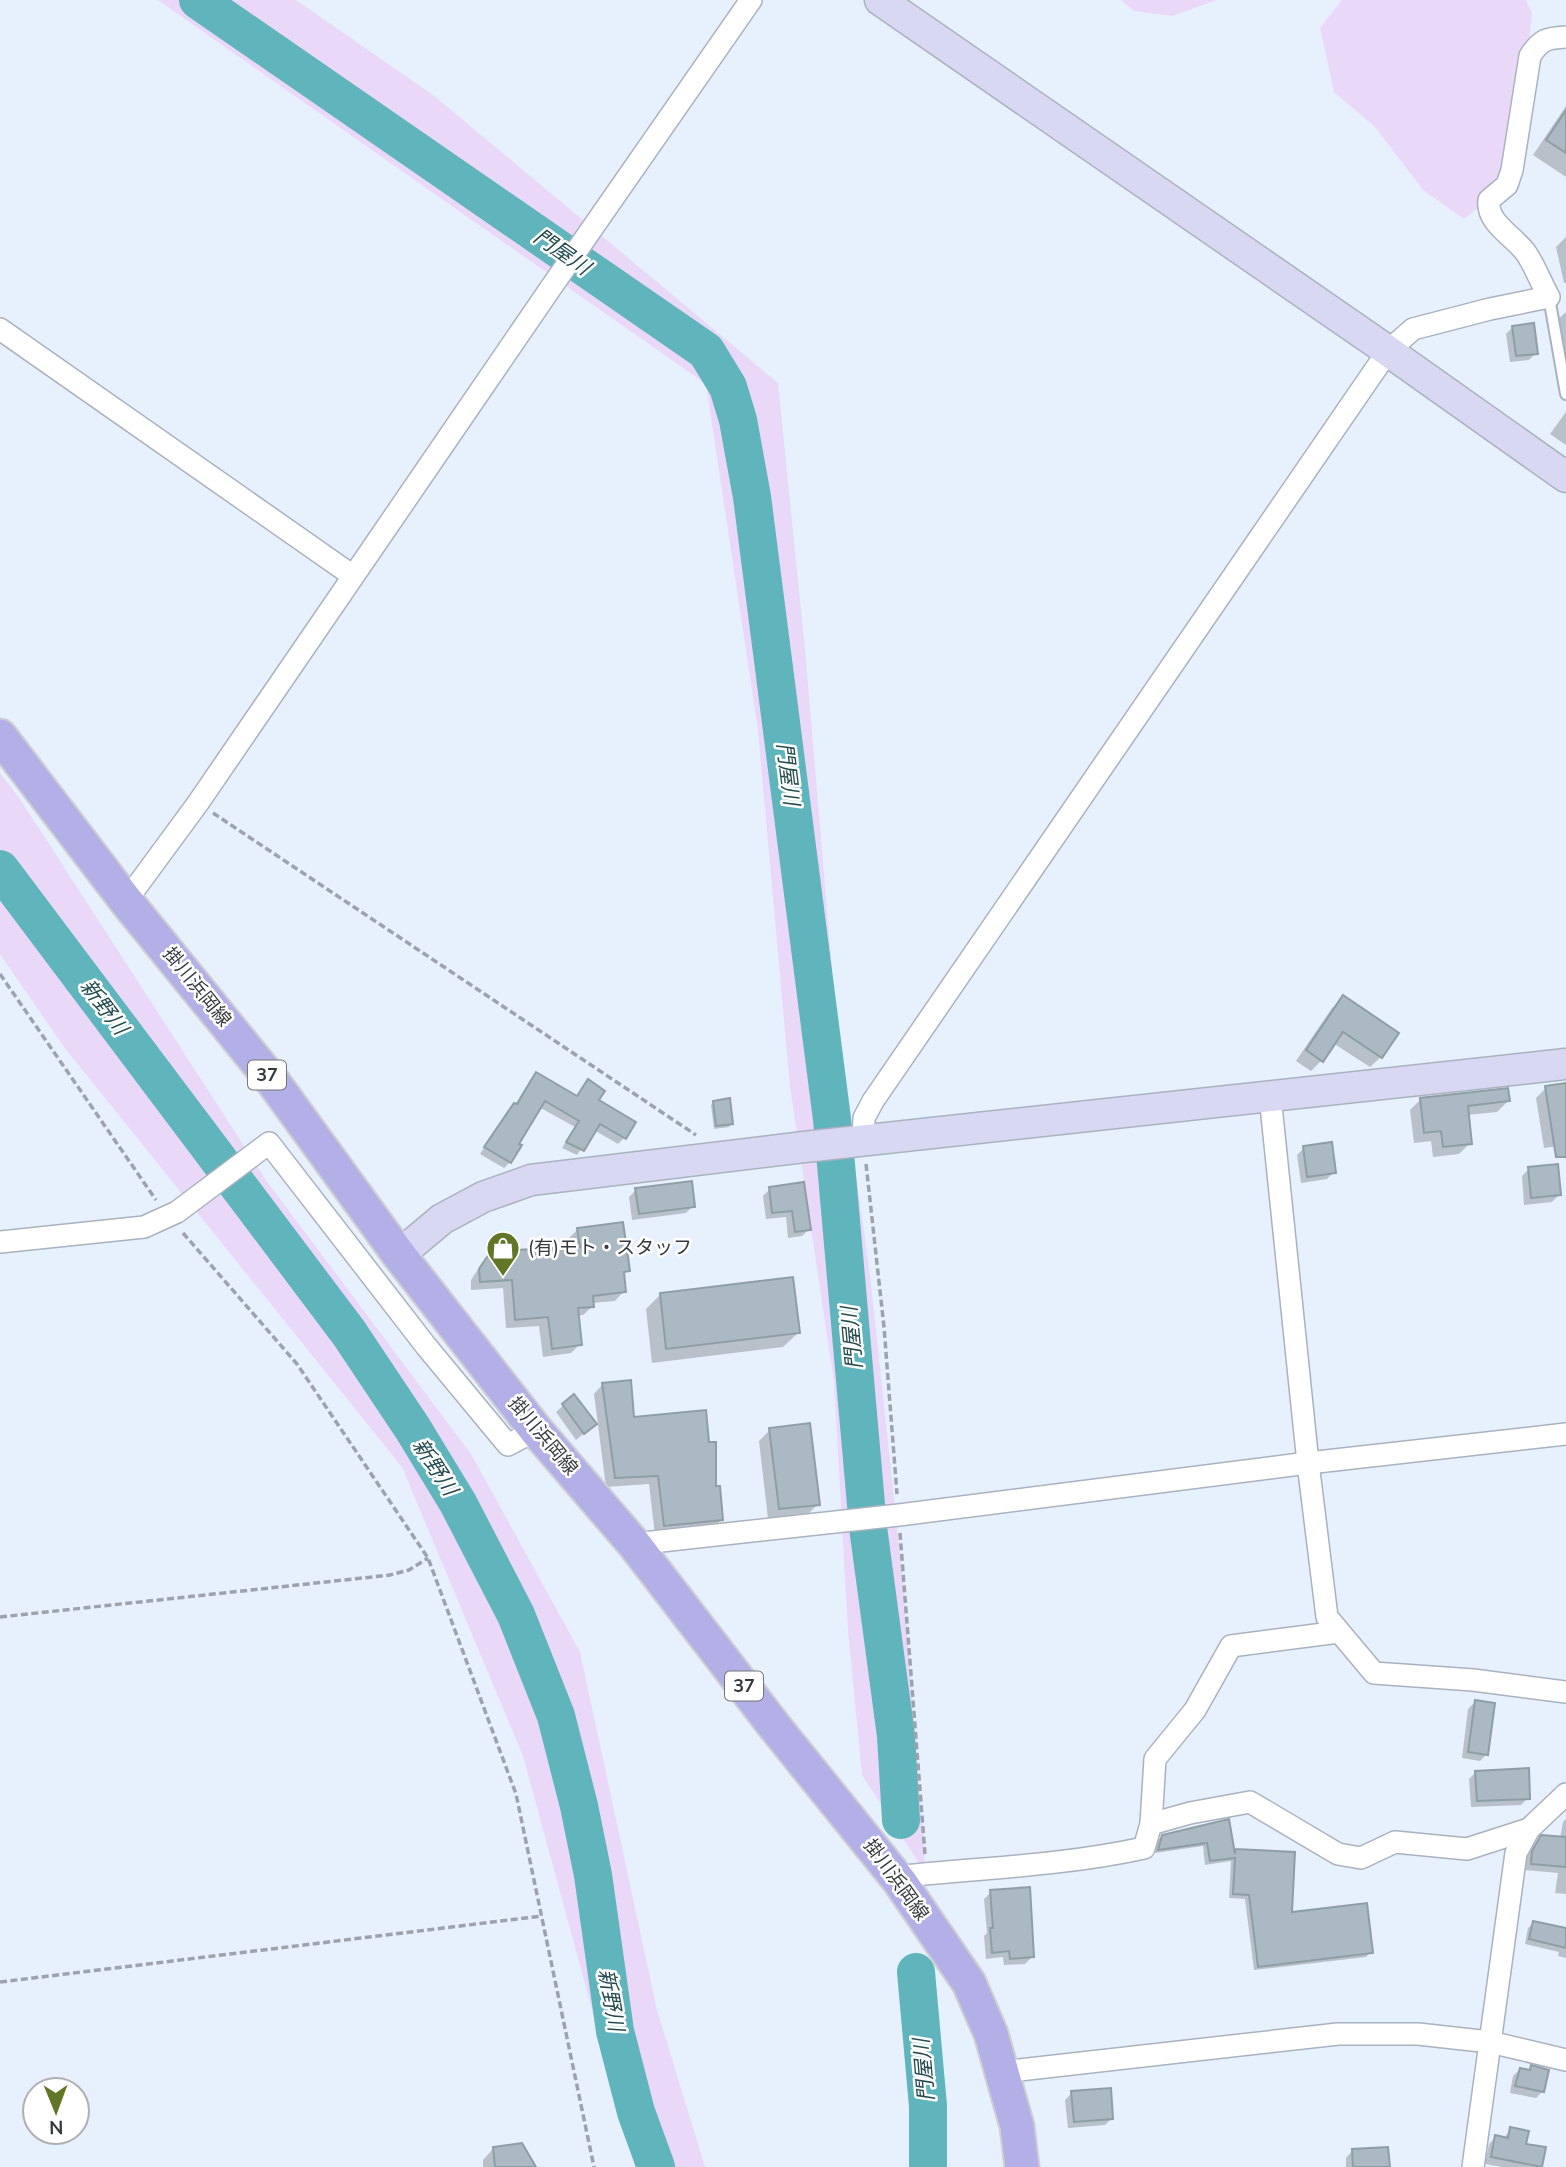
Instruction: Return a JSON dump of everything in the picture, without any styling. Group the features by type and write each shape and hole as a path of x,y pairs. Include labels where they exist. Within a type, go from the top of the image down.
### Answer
{"main road":[{"name":"掛川浜岡線","path":"0,736 126,901 274,1083 400,1255 536,1430 634,1544 766,1716 895,1877 969,1983 991,2034 1002,2072 1017,2126 1022,2167"}],"street":[{"path":"126,901 198,803 751,0"},
{"path":"880,0 1566,477"},
{"path":"863,1141 864,1118 873,1101 1388,351 1413,329 1549,297 1526,253 1492,218 1488,208 1489,200 1507,185 1512,170 1530,56 1537,44 1549,38 1566,37"},
{"path":"0,329 353,576"},
{"path":"400,1255 442,1219 483,1197 530,1180 804,1147 1566,1064"},
{"path":"1270,1096 1308,1463 1327,1617 1374,1673 1473,1680 1566,1692"},
{"path":"0,1242 144,1227 172,1214 269,1143 426,1346 508,1445 536,1430"},
{"path":"634,1544 899,1516 1308,1463 1566,1434"},
{"path":"895,1877 1035,1864 1144,1848 1151,1824 1155,1759 1195,1710 1231,1646 1339,1632"},
{"path":"1473,2167 1516,1853 1529,1829 1566,1794"},
{"path":"1151,1824 1190,1813 1250,1802 1338,1854 1360,1858 1395,1842 1467,1849 1529,1829"},
{"path":"1002,2072 1338,2034 1418,2034 1490,2042 1566,2060"}],"lane":[{"path":"1549,297 1566,394"}],"path":[{"path":"198,803 700,1138 705,1159"},
{"path":"0,974 172,1214 296,1364 428,1558 516,1794 594,2167"},
{"path":"0,1617 390,1575 409,1570 428,1558"},
{"path":"0,1982 542,1916"}],"shaded area":[{"path":"158,0 296,0 433,95 778,383 805,649 839,1052 870,1275 904,1591 926,1874 862,1775 848,1631 834,1382 790,1087 758,730 706,384"},
{"path":"1121,0 1217,0 1172,16 1134,11"},
{"path":"1342,0 1526,0 1532,13 1524,92 1496,193 1464,219 1423,190 1375,127 1334,92 1320,28"},
{"path":"0,773 20,799 268,1183 471,1454 580,1652 657,2010 705,2167 635,2167 523,1756 402,1467 64,1047 0,954"}],"building":[{"path":"1566,110 1566,153 1546,140"},
{"path":"1534,323 1538,354 1516,356 1512,326"},
{"path":"1343,995 1399,1033 1382,1058 1343,1032 1323,1062 1306,1050"},
{"path":"536,1072 577,1096 588,1079 605,1091 599,1100 636,1122 626,1139 600,1124 584,1151 566,1142 579,1121 545,1101 519,1144 522,1145 511,1163 484,1147 514,1103 517,1104"},
{"path":"1566,1083 1566,1157 1556,1157 1545,1086"},
{"path":"1508,1088 1510,1101 1468,1106 1472,1144 1443,1147 1441,1131 1424,1133 1420,1098"},
{"path":"730,1098 733,1124 716,1126 713,1101"},
{"path":"1332,1142 1336,1173 1307,1177 1303,1146"},
{"path":"1558,1164 1561,1195 1531,1198 1528,1167"},
{"path":"692,1181 695,1207 639,1214 635,1188"},
{"path":"804,1182 811,1230 795,1232 792,1211 772,1213 769,1187"},
{"path":"623,1222 630,1271 624,1272 626,1292 593,1296 594,1307 578,1308 582,1345 552,1349 548,1317 515,1320 512,1280 480,1282 479,1269 491,1251 580,1247 577,1228"},
{"path":"793,1277 800,1333 666,1349 660,1293"},
{"path":"631,1380 634,1417 706,1410 709,1442 716,1442 716,1486 720,1486 723,1520 664,1526 658,1476 615,1478 602,1383"},
{"path":"574,1394 597,1424 584,1434 562,1404"},
{"path":"810,1423 820,1505 779,1509 769,1428"},
{"path":"1475,1700 1495,1703 1488,1755 1468,1752"},
{"path":"1529,1768 1530,1799 1477,1801 1475,1771"},
{"path":"1229,1819 1235,1854 1235,1849 1295,1852 1292,1912 1367,1903 1373,1953 1258,1967 1249,1895 1233,1894 1235,1858 1210,1861 1207,1843 1158,1850 1162,1835"},
{"path":"1541,1835 1566,1837 1566,1867 1531,1864 1532,1851"},
{"path":"1030,1887 1034,1957 1010,1959 1009,1951 992,1953 990,1890"},
{"path":"1533,1921 1566,1928 1566,1948 1529,1939"},
{"path":"1531,2065 1549,2070 1544,2092 1515,2086 1520,2068 1530,2070"},
{"path":"1111,2088 1113,2119 1074,2122 1071,2091"},
{"path":"1510,2127 1529,2131 1526,2144 1546,2147 1542,2167 1491,2157 1495,2135 1508,2138"},
{"path":"522,2143 536,2167 495,2167 493,2147"},
{"path":"1388,2147 1390,2167 1353,2167 1352,2149"}],"waterway":[{"name":"門屋川","path":"198,0 706,351 728,387 738,420 752,497 832,1119 868,1527 896,1736 901,1820"},
{"name":"新野川","path":"0,869 349,1333 458,1503 516,1615 556,1716 579,1806 593,1875 615,2031 636,2112 656,2167"},
{"name":"門屋川","path":"916,1972 928,2106 928,2167"}],"place":[{"name":"(有)モト・スタッフ","path":"503,1278"}]}
